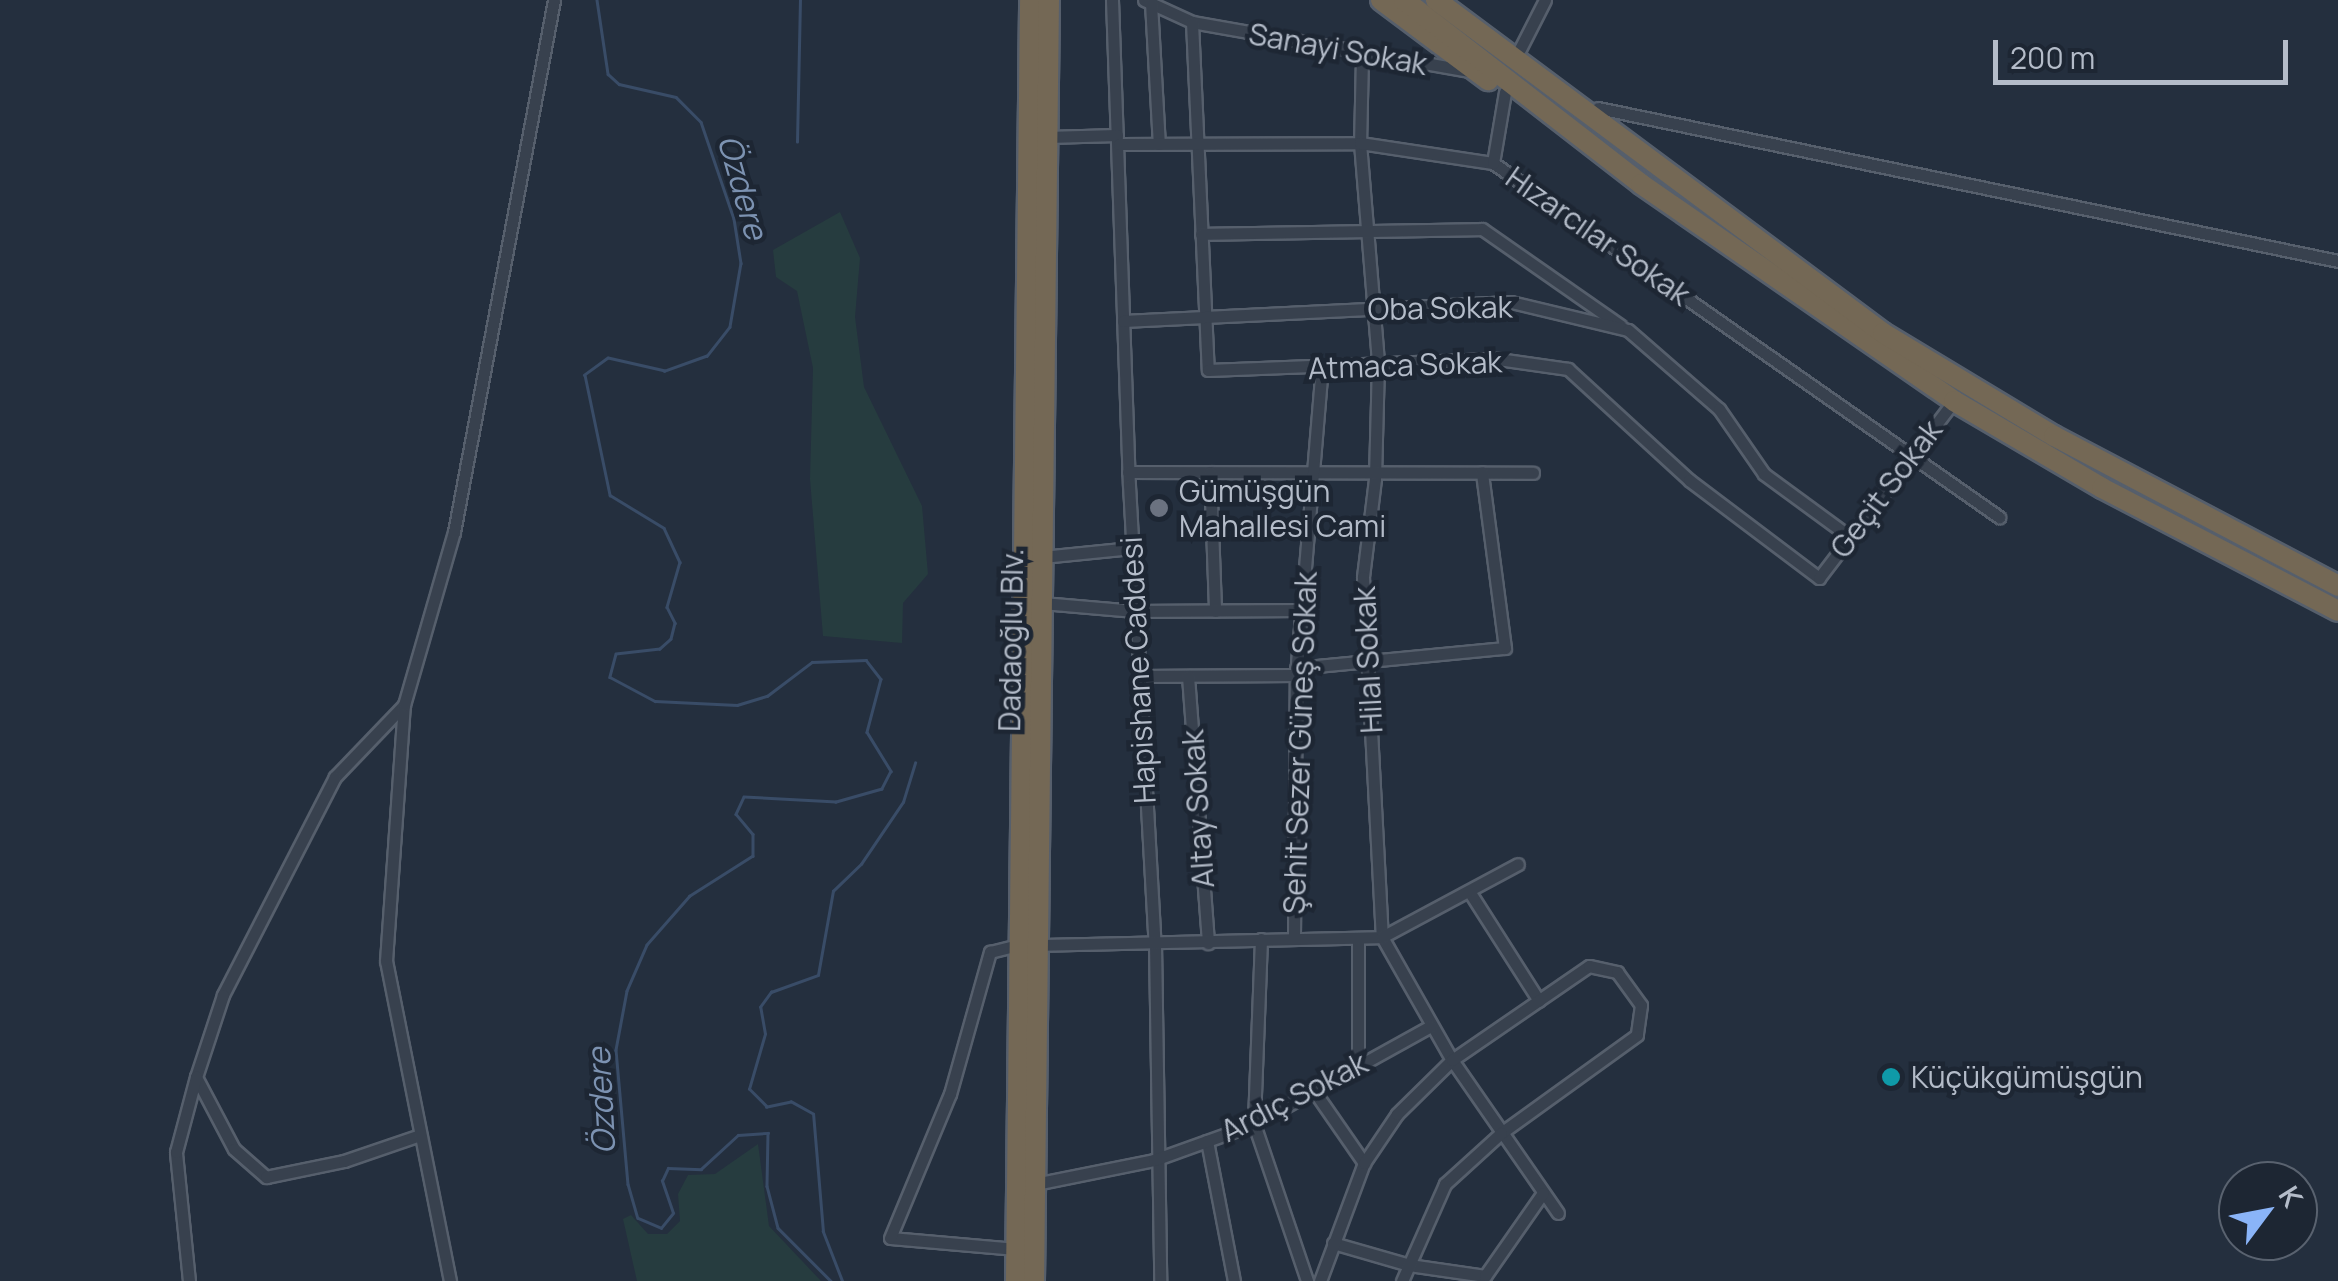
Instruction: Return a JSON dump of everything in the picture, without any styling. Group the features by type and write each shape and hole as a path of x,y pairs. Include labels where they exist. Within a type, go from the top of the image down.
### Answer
{"highway":[{"name":"Dadaoğlu Blv.","path":"1030,0 1028,945 1034,1281"},
{"name":"Dadaoğlu Blv.","path":"1016,1281 1042,602 1049,0"},
{"path":"1381,0 1585,154 1641,184"},
{"path":"1404,0 1641,184 1954,401 2102,488 2338,610"},
{"path":"1436,0 1883,333 1964,385 2338,586"},
{"path":"1457,0 1598,108 1636,147"}],"street":[{"path":"450,1281 386,961 404,705 454,532 554,0"},
{"name":"Hapishane Caddesi","path":"1112,0 1128,472 1155,944 1154,1160 1160,1281"},
{"path":"1520,49 1545,0"},
{"path":"1148,2 1160,144"},
{"name":"Sanayi Sokak","path":"1148,2 1192,22 1362,57 1477,72"},
{"path":"1192,22 1204,317"},
{"name":"Hilal Sokak","path":"1362,57 1360,143 1378,363 1375,472 1362,577 1382,937 1452,1060 1558,1214"},
{"path":"1493,163 1505,92"},
{"path":"1598,108 2338,261"},
{"name":"Hızarcılar Sokak","path":"1048,137 1160,144 1360,143 1493,163 1998,517"},
{"path":"1200,234 1482,230 1628,330"},
{"name":"Oba Sokak","path":"1123,321 1511,302 1628,330 1718,408 1764,474 1850,537"},
{"name":"Atmaca Sokak","path":"1204,317 1208,370 1498,359 1568,369 1689,480 1819,578"},
{"name":"Şehit Sezer Güneş Sokak","path":"1294,939 1296,672 1322,368"},
{"name":"Geçit Sokak","path":"1819,578 1954,401"},
{"path":"1128,472 1533,473"},
{"path":"1210,472 1215,611"},
{"path":"1139,676 1296,672 1506,648 1482,473"},
{"path":"1042,557 1132,548"},
{"path":"1042,602 1136,612 1300,610"},
{"name":"Altay Sokak","path":"1188,676 1208,943"},
{"path":"189,1281 176,1152 224,994 335,777 404,705"},
{"path":"1016,1249 890,1238 950,1094 990,952 999,945 1382,937 1518,864"},
{"path":"1469,891 1539,1001"},
{"path":"1261,939 1254,1124 1307,1281"},
{"path":"1358,940 1358,1066"},
{"path":"1320,1281 1364,1163 1397,1114 1452,1060 1589,966 1606,966 1638,995 1637,1036 1501,1132 1444,1184 1402,1281"},
{"name":"Ardıç Sokak","path":"1035,1184 1154,1160 1254,1124 1431,1026"},
{"path":"196,1077 234,1149 266,1177 344,1162 420,1135"},
{"path":"1314,1091 1364,1163"},
{"path":"1207,1141 1234,1281"},
{"path":"1333,1242 1409,1264 1485,1276 1543,1193"}],"green space":[{"path":"840,212 860,258 855,317 864,387 922,506 928,574 903,603 902,643 823,636 810,479 813,368 797,291 776,277 773,250"},
{"path":"758,1144 769,1226 821,1281 637,1281 623,1219 631,1215 648,1234 667,1234 680,1221 678,1194 688,1175 715,1174"}],"waterway":[{"name":"Özdere","path":"597,0 608,74 619,84 676,97 701,122 734,219 741,263 730,327 707,356 665,371 608,358 585,375 610,495 664,528 680,562 667,607 675,623 671,639 660,649 616,654 610,677 655,701 737,705 767,696 812,662 866,660 881,679 867,732 891,771 882,789 836,802 744,797 736,814 753,834 753,856 690,896 647,945 627,991 616,1050 628,1184 638,1218 661,1228 673,1213 662,1181 668,1168 701,1169 738,1135 768,1133 767,1186 778,1228 831,1281"},
{"path":"797,142 800,0"},
{"path":"842,1281 823,1232 813,1114 791,1102 767,1107 749,1089 765,1034 760,1007 771,992 818,975 833,891 861,864 903,802 915,763"}],"place":[{"name":"Gümüşgün Mahallesi Cami","path":"1159,508"},
{"name":"Küçükgümüşgün","path":"1891,1077"}]}
